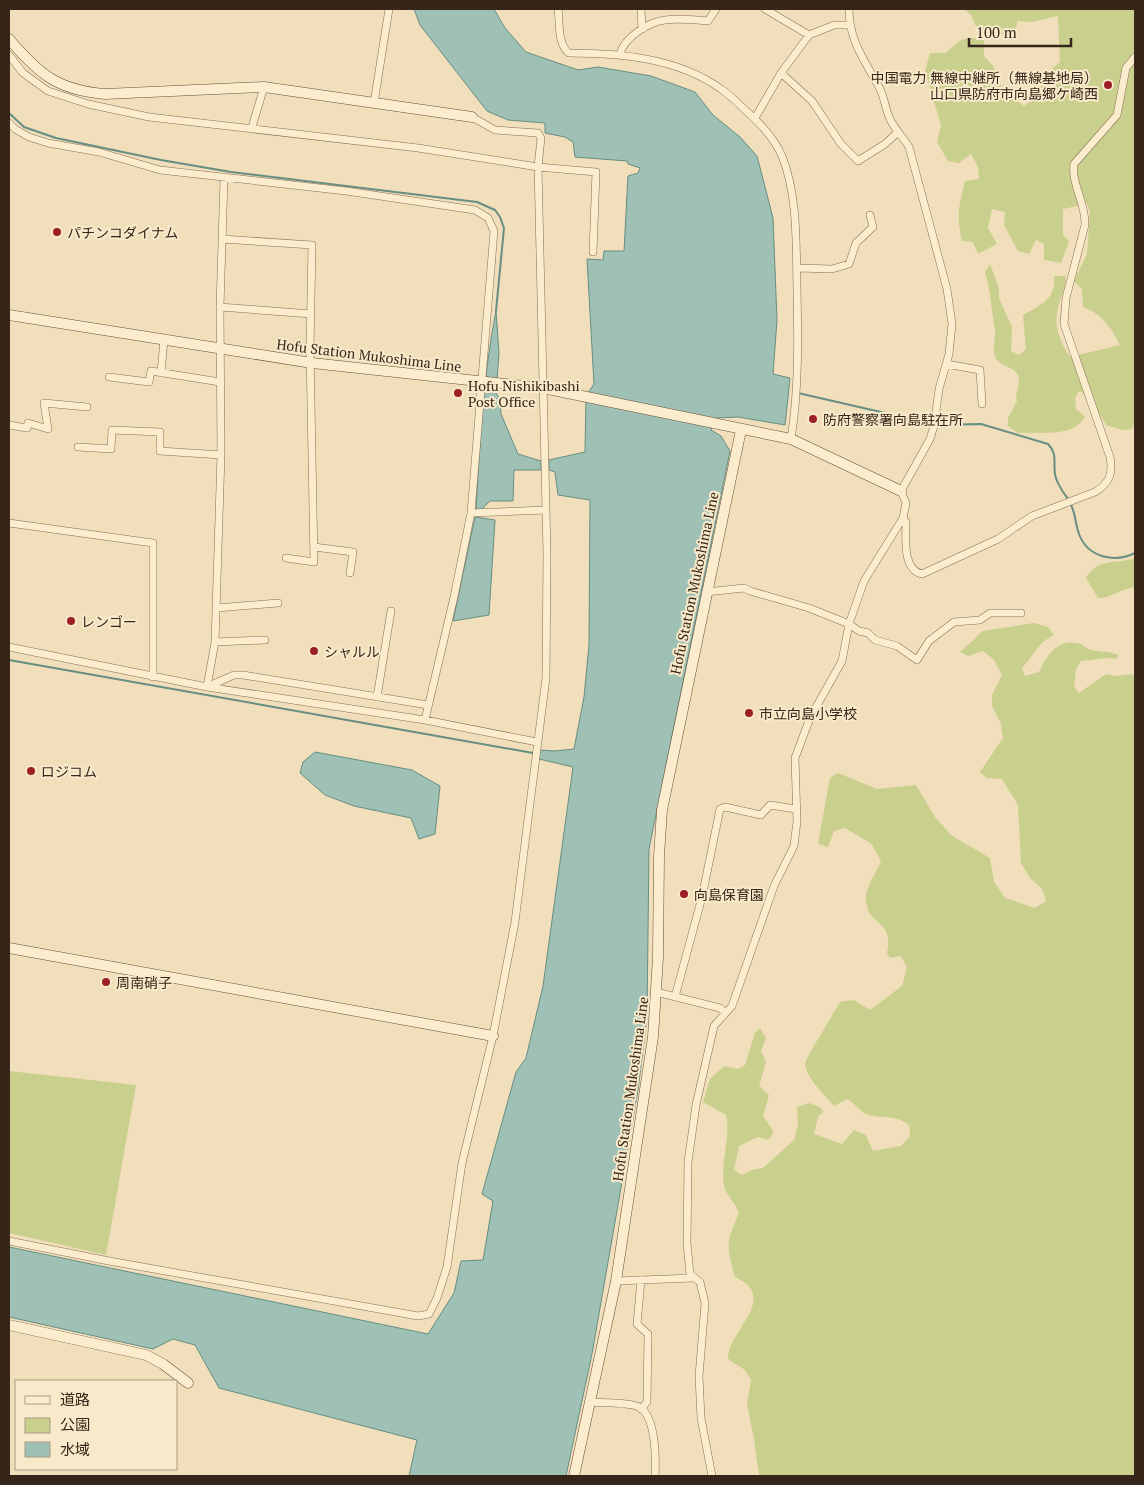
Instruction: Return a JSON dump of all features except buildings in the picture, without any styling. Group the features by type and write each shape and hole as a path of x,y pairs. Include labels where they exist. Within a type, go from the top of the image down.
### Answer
{"main road":[{"path":"9,40 30,64 46,77 61,85 87,92 264,87 472,117"},
{"name":"Hofu Station Mukoshima Line","path":"9,315 220,350 312,363 543,388 741,430 662,810 658,856 656,992 653,1037 616,1281 574,1476"},
{"path":"741,430 792,439 902,491"},
{"path":"9,948 493,1036"},
{"path":"9,1325 146,1355 163,1364 188,1383"}],"street":[{"path":"374,103 389,9"},
{"path":"559,9 560,27 565,50 569,52 620,54 660,62 703,78 722,89 754,118 774,142 785,166 792,201 797,268 796,392 792,439"},
{"path":"641,9 642,29"},
{"path":"620,54 625,44 642,29 666,19 708,21 711,20 716,9"},
{"path":"765,9 809,35"},
{"path":"712,1476 701,1410 699,1376 705,1303 700,1282 690,1274 687,1243 689,1142 705,1060 714,1026 732,1006 774,886 794,846 796,809 795,758 797,748 810,718 842,661 849,624 868,571 903,518 906,503 902,491 930,439 946,364 952,324 947,289 909,147 888,117 880,88 858,53 849,25 848,9"},
{"path":"754,118 781,73 809,35 834,25 849,25"},
{"path":"9,55 34,83 62,97 149,117 252,127 418,148 538,167 596,172 593,252"},
{"path":"903,518 906,522 909,564 917,573 922,574 998,539 1032,516 1104,486 1110,478 1112,468 1064,324 1066,298 1085,225 1085,212 1075,180 1074,164 1117,115 1126,68 1135,56"},
{"path":"781,73 812,101 841,144 858,161 885,144 898,132"},
{"path":"252,127 264,87"},
{"path":"9,1241 109,1262 418,1316 429,1314 437,1298 447,1267 462,1163 493,1036 515,922 546,678 548,553 538,167 541,138 538,134 495,130 472,117"},
{"path":"9,123 29,137 48,143 99,152 160,170 346,191 475,210 488,218 494,231 471,513 454,597 425,720"},
{"path":"207,687 215,642 221,455 220,306 224,178"},
{"path":"797,268 832,269 849,264 856,243 872,227 870,215"},
{"path":"222,239 312,245 314,562 286,558"},
{"path":"220,306 311,314"},
{"path":"161,373 164,340"},
{"path":"946,364 980,370 982,404"},
{"path":"109,377 149,382 151,371 220,382"},
{"path":"9,425 27,428 28,423 48,429 44,403 87,408"},
{"path":"78,448 111,449 112,430 160,432 160,451 221,455"},
{"path":"471,513 546,510"},
{"path":"9,523 153,543 153,677"},
{"path":"314,547 353,552 350,573"},
{"path":"706,592 744,588 808,608 849,624 859,631 868,633 875,640 897,646 917,660 929,641 954,622 980,620 990,613 1021,613"},
{"path":"216,608 278,603"},
{"path":"377,697 391,611"},
{"path":"215,642 265,640"},
{"path":"9,647 207,687 425,720 537,742"},
{"path":"207,687 234,675 243,675 428,705"},
{"path":"675,997 704,889 720,809 725,807 761,815 770,806 796,809"},
{"path":"656,992 720,1008 725,1012"},
{"path":"616,1281 693,1278"},
{"path":"641,1280 637,1324 648,1334 647,1402 641,1408"},
{"path":"590,1402 641,1408 651,1427 656,1459 656,1476"}],"green space":[{"path":"964,9 1135,9 1135,422 1132,429 1123,430 1106,425 1101,416 1091,411 1086,395 1079,391 1075,398 1076,409 1085,417 1072,428 1054,432 1018,433 1008,426 1008,418 1017,401 1016,394 1019,378 1013,369 999,362 995,356 995,329 989,286 985,272 990,264 999,288 999,298 1012,327 1011,351 1019,355 1026,349 1023,315 1050,296 1053,290 1054,276 1065,276 1066,279 1056,322 1059,336 1070,357 1120,345 1113,332 1101,317 1083,307 1082,289 1074,281 1087,254 1090,212 1087,204 1063,209 1063,235 1069,241 1061,263 1044,260 1044,244 1036,240 1029,254 1018,251 1004,225 1005,212 992,209 988,228 997,244 978,254 973,242 962,241 959,218 961,197 965,181 979,179 978,167 971,154 959,163 948,161 937,142 941,125 925,71 930,53 946,53 959,41 967,38 984,40 984,56 993,66 1004,93 1024,106 1035,99 1045,74 1060,62 1058,16 1032,22 1018,21 1014,35 990,34 977,29 971,15"},
{"path":"1135,558 1135,587 1107,597 1098,598 1086,578 1091,571 1102,564"},
{"path":"1034,623 1048,627 1054,635 1039,646 1022,668 1025,676 1039,672 1053,650 1070,642 1079,643 1091,650 1119,655 1116,659 1081,661 1076,669 1074,686 1079,693 1106,674 1115,676 1132,674 1135,677 1135,1476 759,1476 747,1404 751,1380 745,1370 728,1359 735,1337 753,1305 753,1295 748,1285 735,1277 730,1258 730,1238 739,1213 724,1186 723,1168 727,1132 726,1115 703,1102 710,1079 724,1066 738,1069 745,1065 755,1033 760,1028 766,1038 761,1051 766,1062 759,1086 769,1095 763,1116 774,1132 768,1140 758,1137 739,1146 734,1170 742,1175 751,1170 763,1168 794,1140 798,1124 797,1107 809,1103 821,1108 823,1112 818,1117 814,1134 842,1144 854,1130 866,1135 873,1151 901,1146 910,1136 909,1125 898,1119 866,1114 847,1099 834,1106 812,1081 806,1070 806,1060 840,1002 854,1000 870,1010 902,986 907,967 901,956 890,958 887,953 887,934 868,910 866,902 867,892 881,862 872,844 845,828 834,831 828,847 818,844 830,778 838,773 877,789 916,785 935,817 952,836 990,858 994,882 1005,898 1035,908 1046,901 1042,889 1030,878 1021,863 1018,805 1002,779 987,778 980,772 1003,738 1001,724 992,706 992,695 1002,675 994,660 983,651 968,656 960,652 983,631"},
{"path":"9,1071 136,1085 106,1255 9,1233"}],"water":[{"path":"414,9 494,9 505,28 526,52 578,70 598,67 651,76 695,92 713,115 740,137 757,156 773,218 777,320 773,374 790,378 785,425 738,417 715,418 711,430 721,436 730,451 649,849 647,1017 638,1090 592,1354 566,1476 409,1476 417,1440 219,1388 195,1345 173,1339 153,1349 9,1317 9,1247 428,1334 454,1293 461,1261 483,1260 493,1201 482,1194 516,1072 526,1058 543,986 573,767 539,759 540,750 574,749 584,697 589,645 590,500 558,495 555,472 549,470 549,460 585,452 586,396 594,384 587,259 603,260 604,251 624,251 628,176 638,173 640,168 628,164 627,161 575,157 573,142 565,137 545,133 545,123 508,120 487,111 420,25"},
{"path":"496,311 499,353 496,393 500,399 501,414 518,454 541,461 541,470 514,470 513,501 490,501 481,510 476,509 481,434 488,360"},
{"path":"475,517 495,520 489,615 453,621"},
{"path":"315,752 412,770 440,786 435,834 419,839 411,818 354,806 325,795 300,773 303,762"}],"waterway":[{"path":"9,113 24,127 56,138 161,160 231,172 477,202 495,210 504,228 496,311"},
{"path":"798,393 933,424"},
{"path":"937,425 981,424 1048,444 1054,455 1057,481 1068,499"},
{"path":"1070,503 1079,534 1083,542 1095,553 1111,558 1119,558 1135,553"},
{"path":"9,660 533,753"}],"place":[{"name":"中国電力 無線中継所（無線基地局） 山口県防府市向島郷ケ崎西","path":"1108,85"},
{"name":"パチンコダイナム","path":"57,232"},
{"name":"Hofu Nishikibashi Post Office","path":"458,393"},
{"name":"防府警察署向島駐在所","path":"813,419"},
{"name":"レンゴー","path":"71,621"},
{"name":"シャルル","path":"314,651"},
{"name":"市立向島小学校","path":"749,713"},
{"name":"ロジコム","path":"31,771"},
{"name":"向島保育園","path":"684,894"},
{"name":"周南硝子","path":"106,982"}]}
